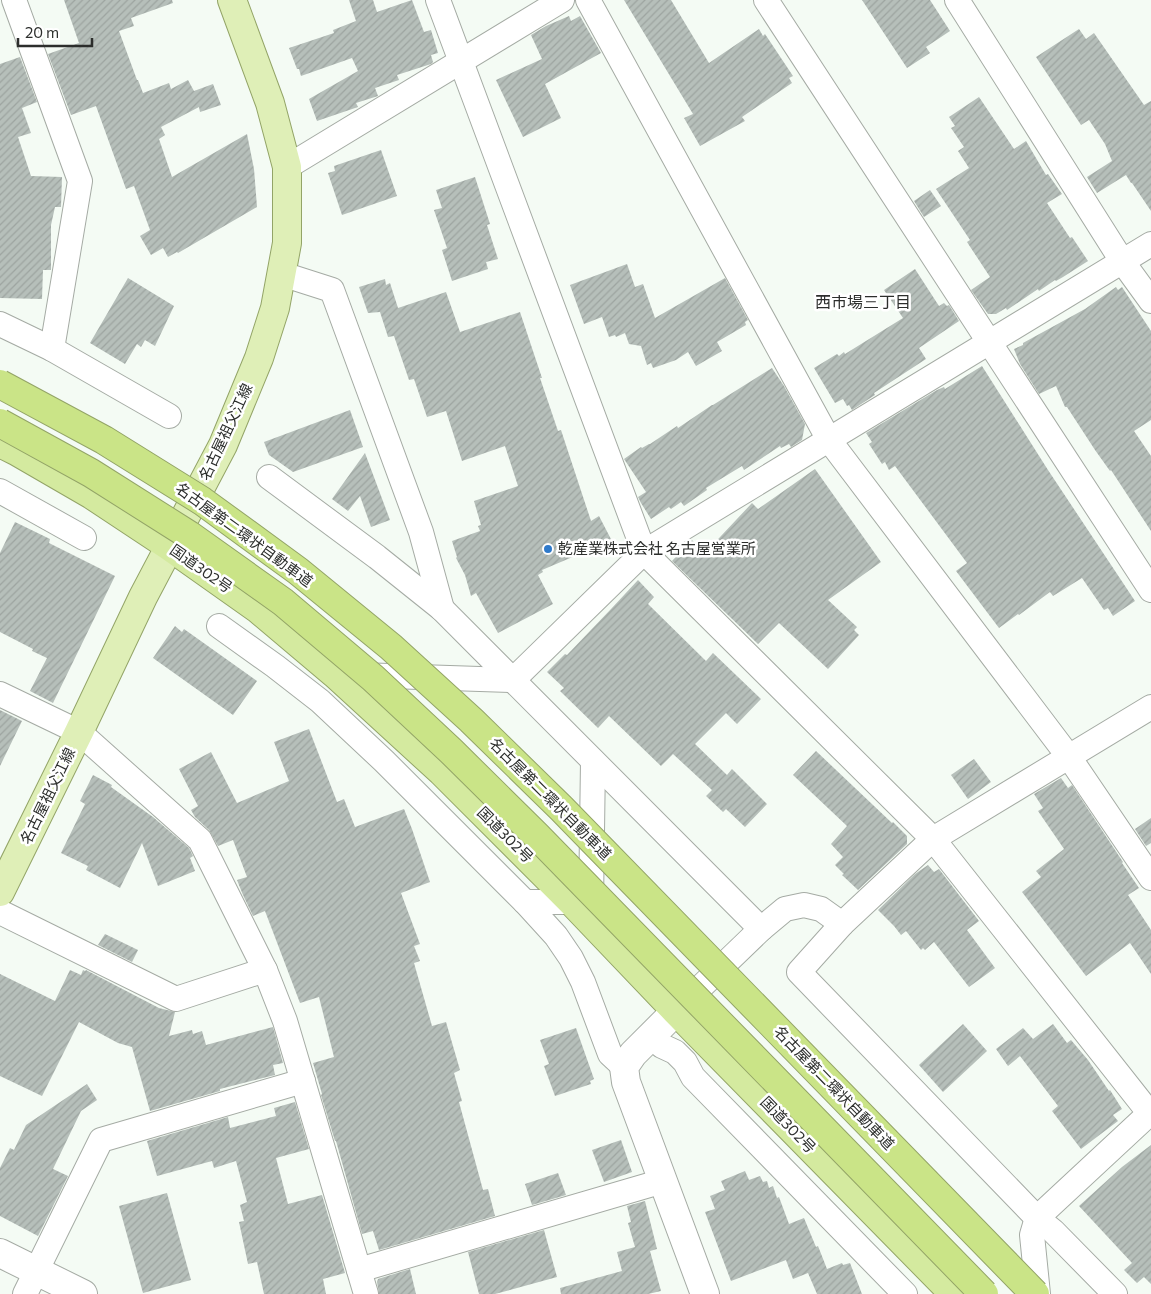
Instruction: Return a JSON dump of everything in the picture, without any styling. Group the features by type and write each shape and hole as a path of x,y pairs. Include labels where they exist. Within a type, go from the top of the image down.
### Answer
{"highway":[{"name":"名古屋第二環状自動車道","path":"0,384 104,440 202,500 298,571 391,647 471,720 561,808 1036,1294"},
{"path":"0,423 91,472 189,535 283,602 373,678 536,835 984,1294"},
{"name":"国道302号","path":"5,449 92,496 169,546 258,609 336,674 442,772 572,902 676,1011 954,1294"}],"main road":[{"name":"名古屋祖父江線","path":"0,892 169,546 224,445 259,358 275,308 287,243 287,167 270,104 232,0"}],"street":[{"path":"14,0 80,181 52,349"},
{"path":"438,0 644,552 933,839 1150,1114 1037,1218 1032,1235 1036,1294"},
{"path":"287,167 562,0"},
{"path":"588,0 829,440 1068,757 1151,878"},
{"path":"766,0 1151,590"},
{"path":"957,0 1122,261 1151,301"},
{"path":"336,674 513,680 644,552 1151,244"},
{"path":"282,274 332,290 421,532 442,609"},
{"path":"0,324 52,349 169,416"},
{"path":"269,477 377,557 442,609 761,930"},
{"path":"3,499 84,538"},
{"path":"219,626 275,666 320,702 384,761 525,902 556,936 571,958 583,982 610,1054 624,1067 626,1082 705,1294"},
{"path":"0,694 79,732 200,840 265,970 285,1021 366,1294"},
{"path":"1115,1294 1053,1231 1037,1218 799,972 842,924 933,839 1151,707"},
{"path":"381,716 384,761"},
{"path":"591,922 594,761"},
{"path":"525,902 572,902"},
{"path":"624,1067 633,1054 676,1011 785,909 804,905 821,909 842,924"},
{"path":"0,912 176,999 265,970"},
{"path":"652,1035 662,1046 675,1052 685,1062 693,1077 905,1294"},
{"path":"30,1283 101,1140 303,1081"},
{"path":"823,1160 826,1214"},
{"path":"359,1270 663,1181"},
{"path":"0,1253 30,1283 83,1294"}],"building":[{"path":"64,0 172,0 173,3 131,18 134,26 119,31 143,93 169,83 171,89 188,80 194,91 213,84 221,105 200,112 199,107 161,127 165,135 159,139 172,177 247,134 254,169 257,207 178,253 168,257 163,248 151,255 140,236 150,230 134,186 126,189 96,106 71,115 48,54 79,43"},
{"path":"349,0 373,0 377,12 412,0 424,32 431,30 438,53 431,55 433,62 431,64 397,75 399,80 375,88 378,96 356,103 358,107 317,121 309,99 358,71 352,58 301,76 289,48 334,33 333,30 356,21"},
{"path":"624,0 671,0 709,63 759,29 763,36 765,34 793,76 789,78 792,83 742,117 745,121 700,146 684,118 693,114"},
{"path":"862,0 930,0 950,31 926,47 930,53 907,68"},
{"path":"569,16 571,21 580,16 601,53 545,84 561,118 523,137 496,80 542,59 531,35"},
{"path":"1079,29 1086,39 1094,33 1144,105 1151,101 1151,211 1126,175 1097,193 1087,177 1112,161 1105,144 1089,120 1081,125 1036,57"},
{"path":"20,57 37,102 22,108 31,133 18,137 31,176 62,177 61,207 55,207 51,225 51,270 43,270 42,299 0,298 0,64"},
{"path":"979,97 1014,149 1026,141 1046,175 1048,174 1062,194 1047,203 1088,261 1039,291 1038,289 1007,310 1006,308 996,314 988,314 971,290 990,277 967,242 970,240 936,189 969,168 958,151 964,147 951,128 955,126 949,117"},
{"path":"381,150 397,196 342,215 328,173 335,171 334,166"},
{"path":"475,177 490,224 487,225 498,259 486,262 488,269 452,281 442,250 447,248 434,210 442,208 436,190"},
{"path":"930,190 941,206 924,217 914,201"},
{"path":"627,264 635,287 643,284 655,318 725,278 748,320 745,322 746,325 717,342 722,351 696,366 688,352 676,360 653,368 651,363 647,365 641,346 629,344 625,333 616,337 615,335 609,337 602,317 584,324 570,285"},
{"path":"915,269 939,306 944,303 947,306 949,305 959,321 919,348 926,359 874,393 875,395 852,410 843,399 835,403 814,368 837,354 839,356 844,352 845,354 903,318 884,290"},
{"path":"128,278 174,306 155,346 145,340 141,347 137,344 125,364 90,343"},
{"path":"385,279 386,285 390,283 398,308 446,292 460,332 520,312 558,431 561,430 591,521 599,516 613,543 591,555 589,550 542,570 543,572 538,575 553,604 498,633 476,593 471,596 465,575 456,558 452,541 480,531 478,526 481,525 474,501 518,486 505,446 462,461 446,411 427,417 414,379 409,380 394,336 388,337 380,312 368,313 359,287"},
{"path":"1116,287 1118,290 1122,287 1151,331 1151,420 1134,431 1151,456 1151,531 1111,470 1095,450 1067,407 1065,407 1056,386 1039,394 1020,364 1014,349 1085,309"},
{"path":"982,366 1135,601 1113,616 1108,608 1104,610 1082,578 1053,596 1050,592 999,628 956,571 967,563 895,466 889,470 885,462 882,464 869,444 872,442 866,433 937,390 944,387 945,389"},
{"path":"772,368 805,424 802,440 791,447 789,444 781,448 780,446 744,470 742,466 706,488 707,490 684,506 681,502 671,509 669,507 651,519 638,497 646,492 624,459 677,426 678,428"},
{"path":"350,410 363,447 293,472 269,455 264,442"},
{"path":"365,453 390,520 371,527 360,496 348,511 332,499"},
{"path":"815,469 881,562 828,600 857,627 854,630 859,635 828,669 779,623 758,644 672,561 692,540 705,553 752,503 758,509"},
{"path":"15,522 50,539 49,543 115,576 53,703 30,691 47,658 0,632 0,553"},
{"path":"638,580 654,597 648,604 706,661 713,653 761,699 737,724 726,713 695,744 727,775 732,769 767,804 745,827 726,809 723,812 706,796 712,790 673,754 661,766 609,716 598,728 560,691 564,688 547,672 565,654 567,655"},
{"path":"175,626 182,632 184,629 257,681 233,715 153,658"},
{"path":"0,710 22,721 0,766"},
{"path":"309,729 337,802 344,799 355,827 404,809 412,829 430,882 401,893 420,944 414,946 420,961 414,963 432,1026 446,1022 460,1070 454,1073 462,1101 459,1102 483,1190 488,1189 495,1216 379,1250 373,1231 362,1234 313,1063 334,1057 319,997 300,1003 265,911 253,916 243,895 237,880 247,877 233,840 218,846 209,830 195,817 191,810 198,806 179,769 211,752 237,803 289,781 274,742"},
{"path":"816,751 907,836 907,844 858,890 842,875 844,874 835,865 843,857 831,844 847,826 793,775"},
{"path":"974,759 991,782 968,799 951,775"},
{"path":"93,775 112,785 111,787 153,817 189,848 193,856 190,858 195,871 158,886 142,843 120,888 86,870 88,866 61,853 85,804 80,801"},
{"path":"1061,778 1068,788 1072,785 1139,888 1128,895 1151,930 1151,974 1130,943 1086,976 1022,892 1041,877 1036,871 1064,849 1038,811 1043,808 1034,794"},
{"path":"1151,818 1151,843 1146,846 1135,829"},
{"path":"928,865 934,872 939,869 979,921 967,930 995,968 969,987 934,942 925,950 923,948 921,950 906,931 901,935 878,910 915,874"},
{"path":"105,934 138,950 132,962 98,945"},
{"path":"70,970 81,975 83,970 86,970 159,1008 175,1012 169,1036 192,1030 193,1034 202,1031 206,1045 273,1027 283,1063 273,1065 275,1075 220,1089 220,1091 150,1111 132,1047 118,1043 79,1022 42,1096 0,1076 0,974 55,1001"},
{"path":"963,1024 987,1051 943,1092 919,1065"},
{"path":"1053,1024 1067,1043 1071,1040 1088,1060 1122,1109 1113,1115 1118,1121 1081,1149 1052,1111 1058,1106 1020,1056 1008,1066 996,1049 1023,1028 1033,1039"},
{"path":"576,1028 594,1079 590,1081 591,1084 555,1096 544,1066 549,1064 540,1040"},
{"path":"87,1084 97,1100 81,1111 53,1169 68,1176 38,1236 0,1216 0,1168 10,1148 14,1150 26,1125"},
{"path":"295,1102 309,1149 276,1158 288,1204 322,1195 345,1273 323,1279 326,1294 264,1294 257,1262 248,1264 239,1222 244,1221 240,1205 247,1202 236,1161 214,1168 212,1161 157,1176 147,1141 228,1117 230,1128 276,1116 274,1108"},
{"path":"621,1140 632,1172 604,1182 592,1150"},
{"path":"1151,1145 1151,1284 1144,1277 1137,1283 1124,1270 1132,1263 1079,1206 1122,1167"},
{"path":"745,1171 749,1180 760,1176 763,1182 767,1181 769,1188 773,1186 789,1224 804,1218 827,1269 842,1263 843,1265 850,1263 862,1294 817,1294 808,1273 793,1279 786,1260 731,1281 705,1212 715,1209 710,1196 725,1190 721,1181"},
{"path":"558,1173 566,1195 532,1205 525,1184"},
{"path":"167,1193 191,1280 143,1293 119,1206"},
{"path":"645,1201 657,1249 650,1251 661,1291 648,1294 561,1294 560,1288 622,1271 617,1252 635,1247 628,1223 631,1222 627,1206"},
{"path":"544,1230 557,1277 495,1294 479,1294 468,1252"},
{"path":"410,1269 416,1294 379,1294 378,1279"}],"place":[{"name":"乾産業株式会社 名古屋営業所","path":"548,549"}],"district":[{"name":"西市場三丁目","path":"863,302"}]}
